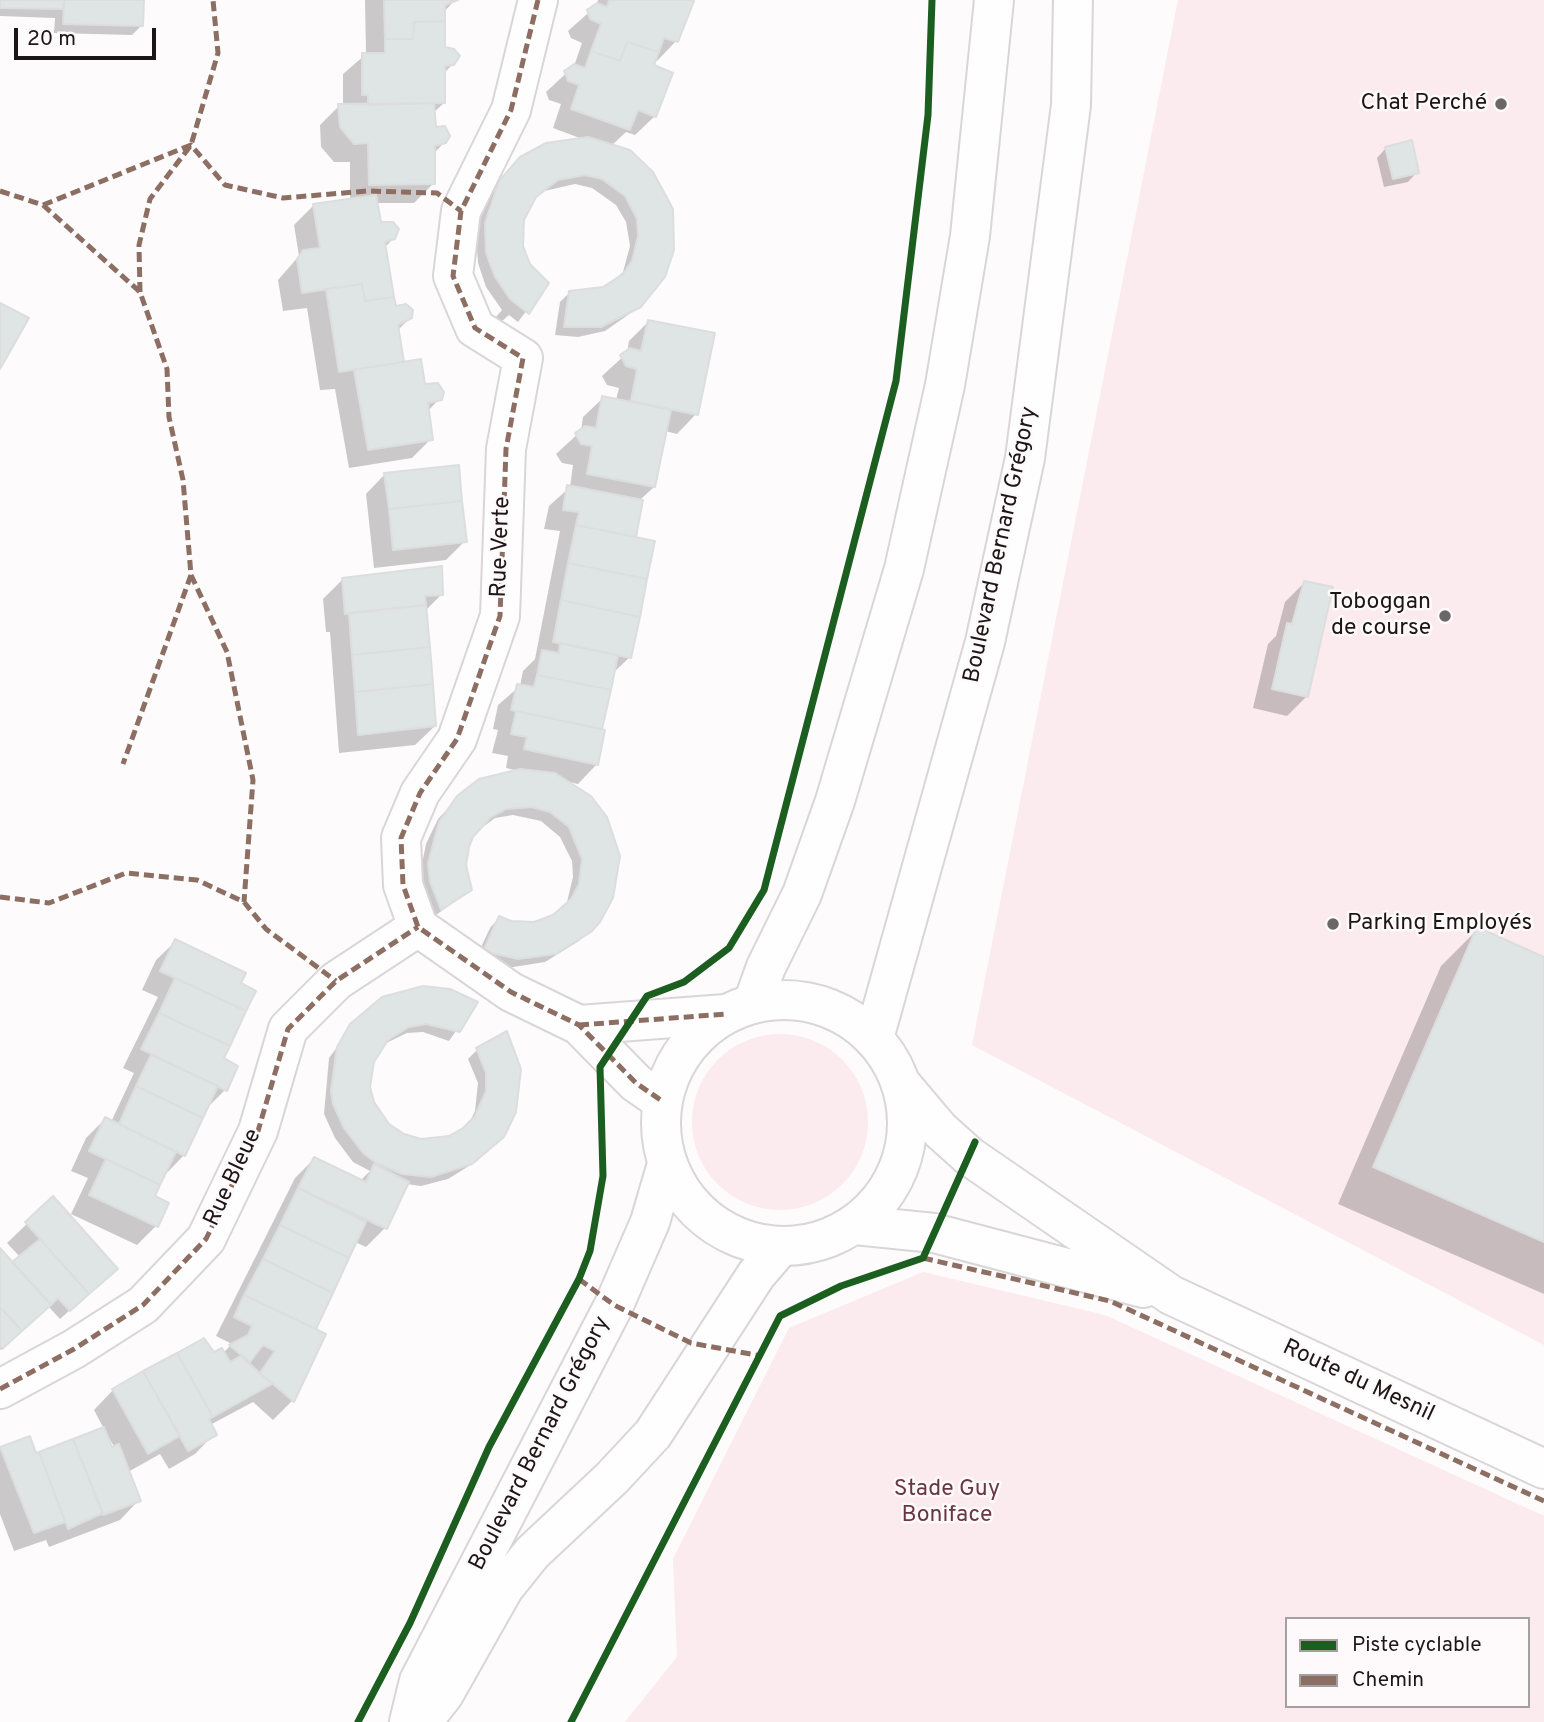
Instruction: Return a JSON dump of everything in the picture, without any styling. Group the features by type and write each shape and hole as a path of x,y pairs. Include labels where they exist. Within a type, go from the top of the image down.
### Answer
{"street":[{"name":"Rue Verte","path":"418,928 403,885 401,838 420,793 457,738 500,616 506,449 523,358 475,328 453,276 461,211 511,110 538,0"},
{"path":"579,1025 740,1009 793,1000 823,1006 851,1019 874,1038 891,1060 902,1084 908,1115 903,1157 896,1177 879,1204 855,1224 832,1238 780,1247 744,1240 711,1223 684,1197 667,1164 660,1133 662,1101 674,1065 681,1055 696,1036 740,1009 766,967 802,894 835,801 904,569 945,385 970,236 994,0"},
{"name":"Boulevard Bernard Grégory","path":"874,1038 985,642 1026,458 1071,105 1073,0"},
{"path":"418,928 511,992 579,1025 636,1083 662,1101"},
{"name":"Rue Bleue","path":"0,1389 74,1349 143,1305 206,1239 258,1131 288,1029 336,981 418,928"},
{"name":"Route du Mesnil","path":"902,1084 940,1130 969,1156 1171,1295 1544,1469"},
{"name":"Boulevard Bernard Grégory","path":"410,1722 419,1681 614,1305 650,1222 667,1164"},
{"name":"Route du Mesnil","path":"855,1224 934,1233 1171,1295"},
{"name":"Boulevard Bernard Grégory","path":"422,1722 444,1694 504,1588 532,1553 612,1478 653,1434 756,1275 780,1247"}],"green space":[{"path":"1178,0 1544,0 1544,1345 972,1045"},
{"path":"780,1034 814,1040 842,1060 862,1088 868,1122 862,1156 842,1184 814,1204 780,1210 746,1204 718,1184 698,1156 692,1122 698,1088 718,1060 746,1040"},
{"name":"Stade Guy Boniface","path":"923,1272 1105,1315 1544,1516 1544,1722 625,1722 677,1657 673,1559 789,1328"}],"building":[{"path":"0,0 64,0 63,9 0,8"},
{"path":"64,0 144,0 143,26 63,24"},
{"path":"384,0 458,0 445,5 445,21 414,22 413,39 385,39"},
{"path":"609,0 694,1 678,42 664,38 659,52 627,42 620,61 591,51 601,24 590,19 587,10 597,3 607,7"},
{"path":"445,21 445,47 454,49 460,56 454,65 445,66 445,103 368,105 368,95 362,95 362,53 385,53 385,39 413,39 414,22"},
{"path":"627,42 659,52 654,65 673,73 656,117 638,110 630,130 571,109 579,85 568,81 564,71 574,64 585,68 591,51 620,61"},
{"path":"434,103 436,127 445,126 450,136 446,143 435,146 435,184 369,185 368,143 354,144 340,127 338,104"},
{"path":"588,137 630,150 653,172 673,209 674,250 665,277 641,307 601,327 564,327 569,291 603,287 623,274 632,261 638,236 637,219 625,196 602,179 585,175 558,180 536,197 524,220 523,246 530,264 549,283 529,314 510,299 495,277 486,253 485,223 499,181 520,157 546,143"},
{"path":"1412,140 1419,173 1393,179 1385,147"},
{"path":"376,195 381,222 393,222 399,229 395,239 385,242 394,297 365,301 362,284 302,293 297,259 303,250 320,248 313,204"},
{"path":"362,284 365,301 394,297 396,306 406,304 413,310 412,318 398,325 404,362 339,372 326,289"},
{"path":"0,303 29,318 0,369"},
{"path":"648,320 715,333 698,415 631,401 637,369 626,366 620,355 630,348 641,351"},
{"path":"421,359 425,384 438,383 444,392 442,400 428,403 433,440 368,450 354,370"},
{"path":"602,396 671,410 655,487 587,474 592,446 581,444 575,433 585,426 596,428"},
{"path":"459,465 462,501 389,509 384,473"},
{"path":"567,485 643,500 636,537 576,525 579,512 563,510"},
{"path":"462,501 467,542 393,550 389,509"},
{"path":"576,525 655,541 647,579 568,563"},
{"path":"568,563 647,579 640,617 561,600"},
{"path":"442,566 443,595 425,596 426,605 345,614 342,578"},
{"path":"1304,581 1333,587 1308,697 1272,689 1287,623 1292,624"},
{"path":"561,600 640,617 631,658 553,642"},
{"path":"426,605 430,647 352,655 349,613"},
{"path":"560,643 618,655 611,690 537,675 542,650 559,653"},
{"path":"430,647 433,684 355,692 352,655"},
{"path":"537,675 611,690 602,729 511,710 517,684 534,687"},
{"path":"433,684 436,726 358,735 355,692"},
{"path":"516,711 605,730 598,765 524,749 527,737 511,734"},
{"path":"520,769 555,773 591,796 607,817 620,856 613,898 600,922 591,932 556,954 518,959 483,951 499,916 511,921 534,922 553,915 571,899 579,884 582,859 569,827 550,812 532,807 506,809 490,818 473,837 469,847 466,865 472,890 441,910 430,882 428,863 439,822 457,796 479,779"},
{"path":"1477,927 1544,957 1544,1242 1373,1167"},
{"path":"175,939 246,973 241,983 256,991 246,1011 160,971"},
{"path":"175,978 246,1011 230,1046 159,1013"},
{"path":"423,986 450,989 478,1002 460,1032 426,1024 409,1027 388,1040 374,1062 370,1087 374,1102 389,1124 404,1134 421,1139 449,1136 463,1128 475,1116 486,1091 486,1073 476,1048 507,1031 521,1069 516,1112 504,1137 472,1164 431,1177 402,1174 376,1163 363,1153 344,1128 333,1104 331,1091 337,1047 350,1024 382,997"},
{"path":"159,1013 230,1046 224,1058 238,1066 227,1091 141,1049"},
{"path":"151,1055 218,1086 203,1118 136,1086"},
{"path":"136,1086 203,1118 185,1156 119,1124"},
{"path":"105,1117 176,1152 160,1185 89,1151"},
{"path":"314,1157 366,1182 374,1164 409,1182 387,1229 298,1188"},
{"path":"106,1159 160,1185 155,1196 169,1203 158,1227 89,1195"},
{"path":"298,1188 366,1222 349,1258 280,1225"},
{"path":"53,1196 118,1269 89,1294 25,1222"},
{"path":"280,1225 349,1258 333,1293 263,1259"},
{"path":"40,1239 89,1294 70,1311 58,1298 51,1305 12,1262"},
{"path":"0,1248 51,1305 22,1331 0,1307"},
{"path":"263,1259 333,1293 316,1329 244,1295"},
{"path":"244,1295 326,1334 294,1402 260,1373 275,1351 263,1345 250,1362 229,1345 248,1335 252,1326 234,1317"},
{"path":"0,1307 22,1331 2,1349 0,1346"},
{"path":"204,1338 214,1352 222,1348 230,1362 241,1356 272,1384 213,1417 177,1353"},
{"path":"177,1353 213,1417 209,1419 217,1435 188,1451 143,1371"},
{"path":"143,1371 180,1436 148,1454 112,1389"},
{"path":"104,1427 112,1447 119,1444 141,1501 103,1515 73,1439"},
{"path":"30,1436 36,1453 39,1452 65,1522 34,1533 0,1447"},
{"path":"73,1439 103,1513 68,1529 39,1452"}],"marked path":[{"path":"140,292 139,245 150,199 191,145 218,53 213,0"},
{"path":"538,0 511,110 461,211 453,276 475,328 523,358 506,449 500,616 457,739 420,793 401,838 403,885 418,927 511,992 579,1025 636,1083 662,1101"},
{"path":"43,205 191,145 225,185 283,198 367,191 437,193 461,211"},
{"path":"0,191 43,205 140,292 167,369 169,417 183,480 191,575 123,764"},
{"path":"191,575 227,652 253,780 244,902"},
{"path":"0,897 49,903 126,873 197,880 244,902 266,929 336,981"},
{"path":"0,1389 74,1349 143,1305 206,1239 258,1131 288,1029 336,981 418,927"},
{"path":"579,1025 726,1014"},
{"path":"923,1258 1110,1301 1544,1501"},
{"path":"579,1279 614,1305 691,1343 761,1356"}],"cycle path":[{"path":"358,1722 410,1623 489,1447 579,1279 590,1251 603,1176 600,1067 647,996 684,982 729,948 764,890 896,381 928,115 932,0"},
{"path":"571,1722 780,1316 841,1286 923,1258 975,1142"}],"place":[{"name":"Chat Perché","path":"1501,104"},
{"name":"Toboggan de course","path":"1445,616"},
{"name":"Parking Employés","path":"1333,924"}]}
